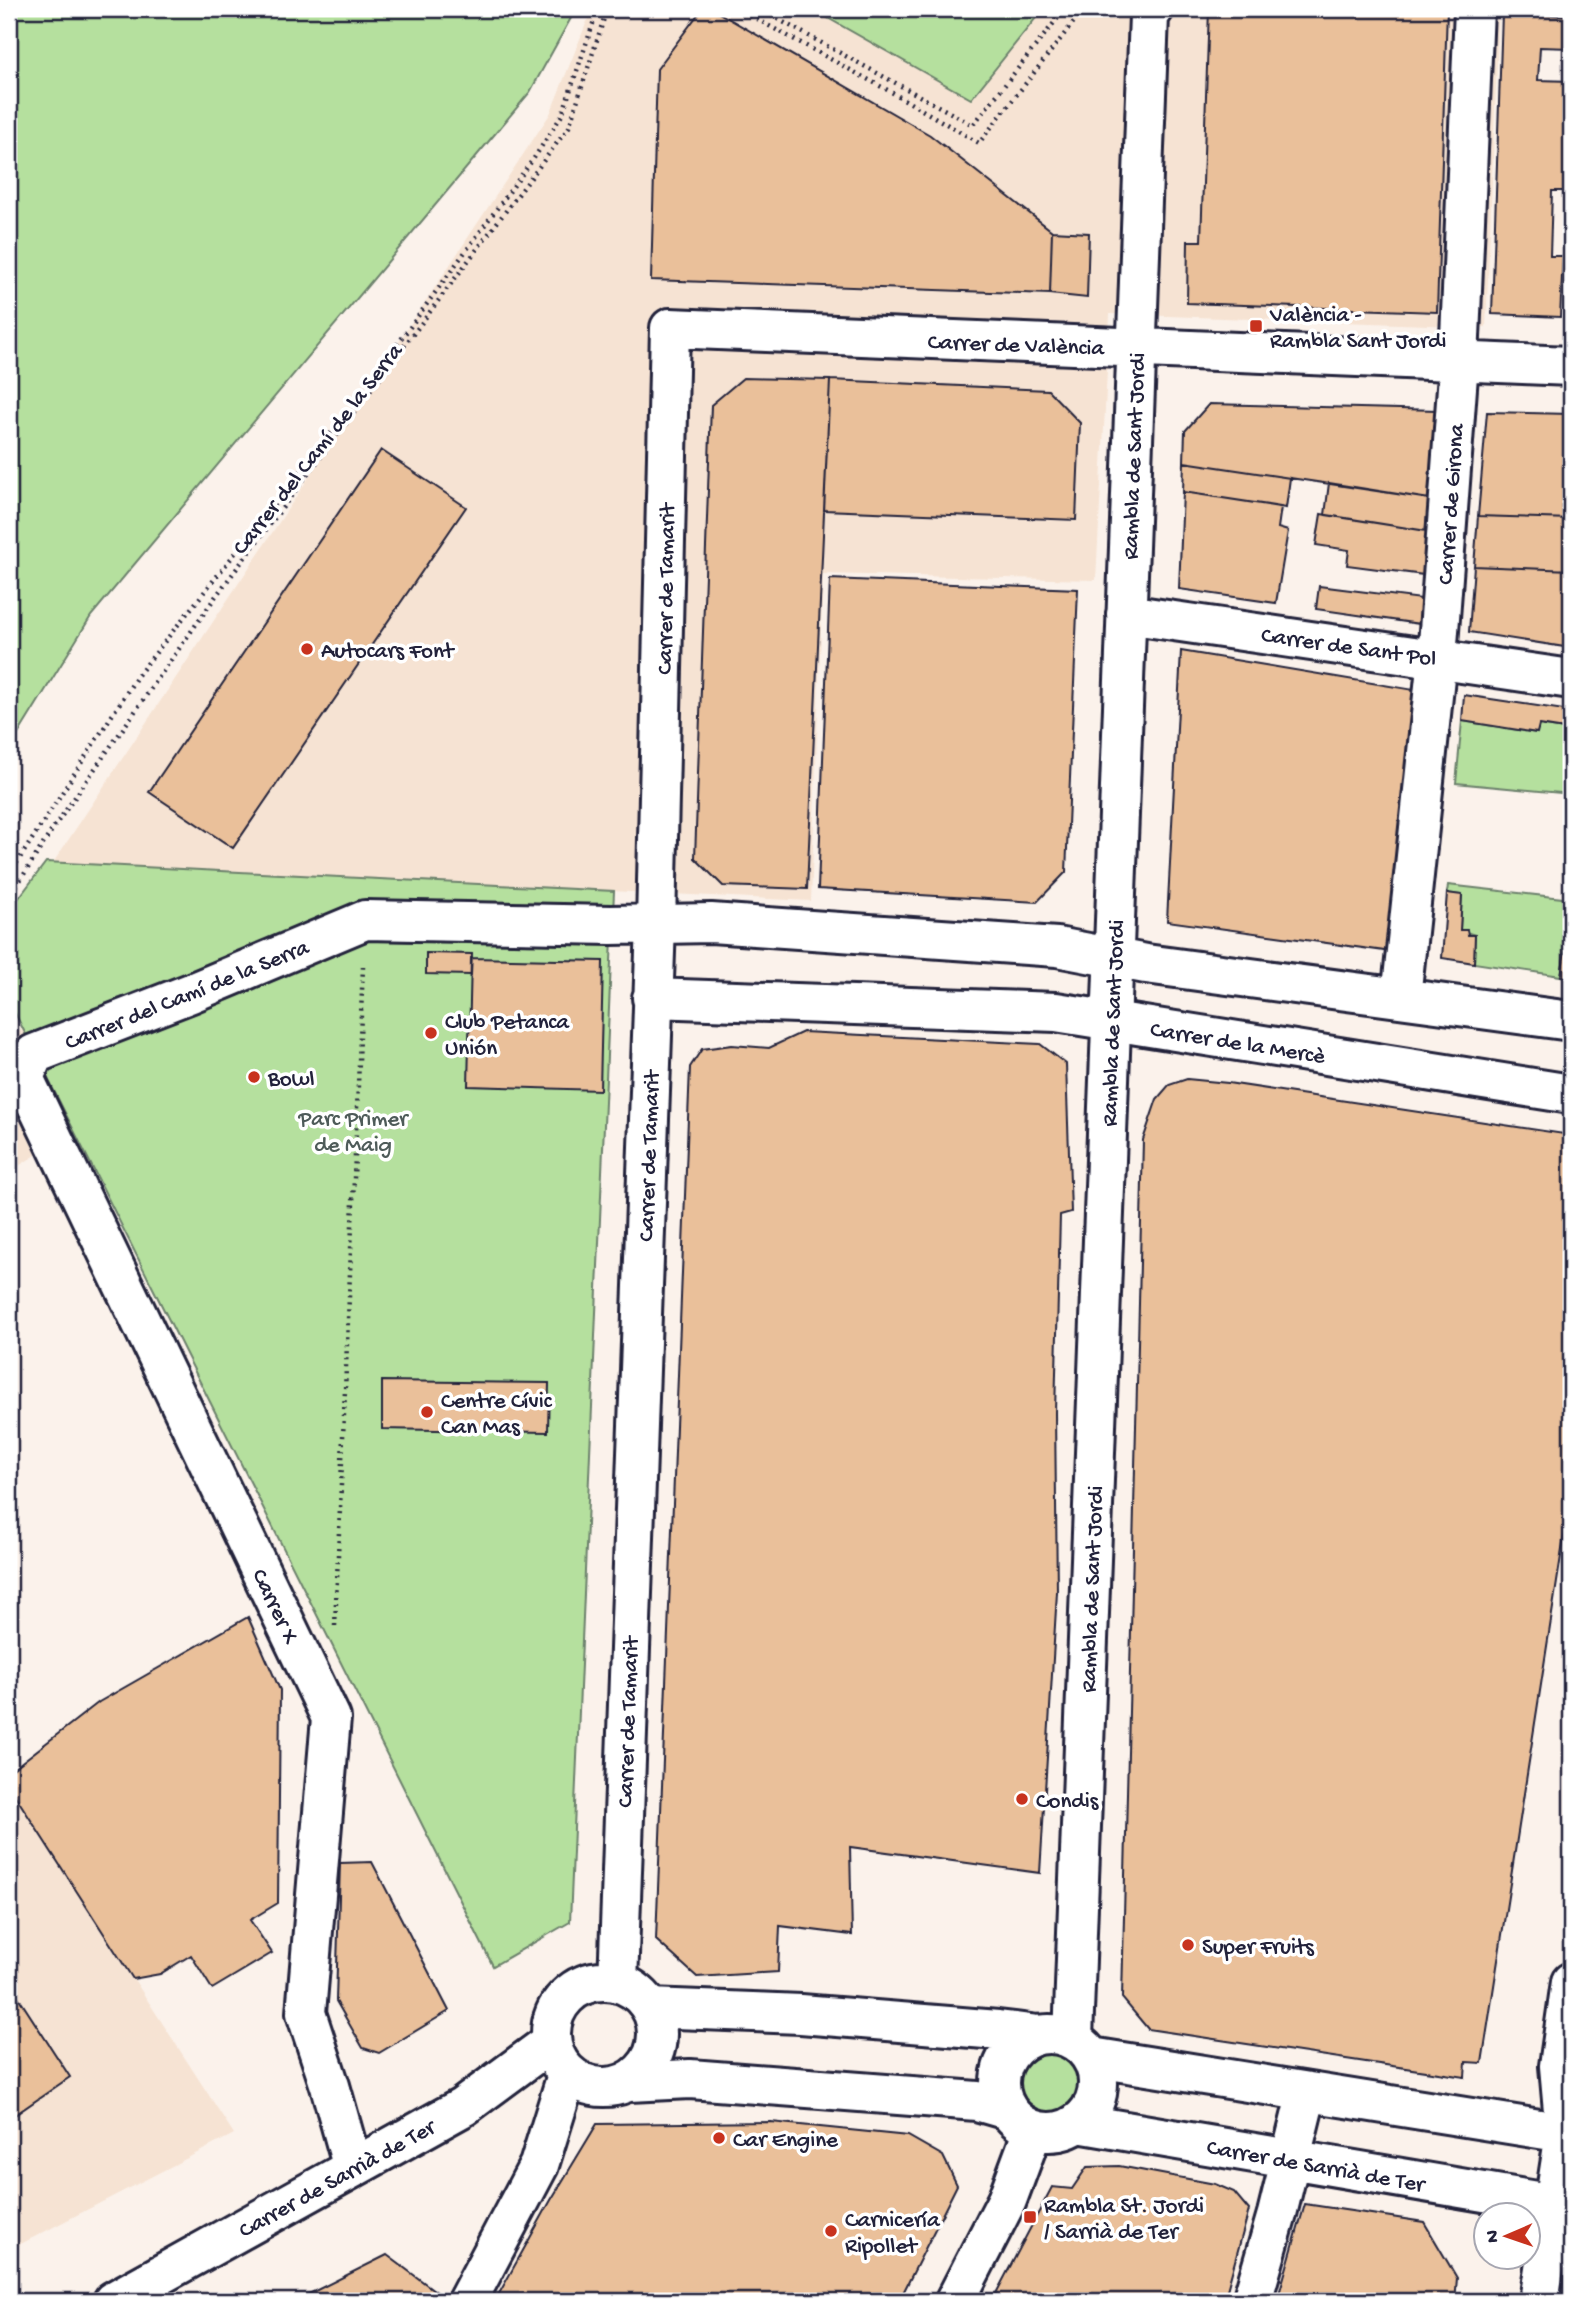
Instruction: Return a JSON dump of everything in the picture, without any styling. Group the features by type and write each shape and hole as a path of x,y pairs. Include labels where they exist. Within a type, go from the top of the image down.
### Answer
{"street":[{"name":"Rambla de Sant Jordi","path":"1067,2044 1111,1021 1149,15 1154,9"},
{"name":"Carrer de Girona","path":"1401,998 1437,658 1459,361 1474,9"},
{"name":"Carrer de València","path":"670,328 1571,366"},
{"name":"Carrer de Tamarit","path":"618,1983 656,924 670,328"},
{"name":"Carrer de Sant Pol","path":"1126,614 1571,679"},
{"name":"Carrer del Camí de la Serra","path":"24,1078 34,1054 191,993 365,920 656,924"},
{"path":"656,924 711,923 1043,946 1113,959 1571,1021"},
{"name":"Carrer de la Mercè","path":"652,998 1056,1012 1571,1094"},
{"name":"Carrer X","path":"24,1078 331,1718 306,2013 353,2168"},
{"path":"467,2301 539,2165 559,2058 551,2024 557,2008 569,1994 584,1985 601,1980 618,1983 631,1988 650,2008 658,2036 655,2051 649,2064 629,2082"},
{"path":"1539,2301 1563,2202 1569,2126 1559,2066 1571,1982"},
{"path":"650,2008 802,2014 998,2030 1307,2092 1569,2126"},
{"path":"559,2058 592,2087 617,2086 629,2082 690,2080 977,2101 1021,2120 1048,2132 1064,2130 1078,2123 1088,2113 1097,2092 1096,2071 1067,2044 1023,2041 1003,2065 1000,2081 1002,2096 1021,2120 1007,2200 955,2301"},
{"name":"Carrer de Sarrià de Ter","path":"113,2301 463,2107 559,2058"},
{"path":"1252,2301 1292,2159 1307,2092"},
{"name":"Carrer de Sarrià de Ter","path":"1078,2123 1563,2202"}],"path":[{"name":"Carrer del Camí de la Serra","path":"9,875 138,675 347,413 534,158 562,115 598,9"},
{"path":"9,898 54,827 216,596 569,127 607,9"},
{"path":"738,9 979,143 1084,9"},
{"path":"759,9 973,125 1065,9"},
{"path":"334,1636 365,920"}],"shaded area":[{"path":"592,9 812,9 971,99 1043,9 1499,9 1486,327 1110,314 1096,580 823,574 811,901 53,863 550,114"},
{"path":"32,1023 79,1128 9,1172 9,1037"},
{"path":"9,1786 234,2134 9,2250"}],"green space":[{"path":"9,9 576,9 530,92 91,616 9,749"},
{"path":"812,9 1043,9 971,99"},
{"path":"1462,721 1536,733 1539,725 1571,730 1571,794 1456,783"},
{"name":"Parc Primer de Maig","path":"46,862 614,891 570,1922 493,1966 14,1011 9,1011 9,911"},
{"path":"1448,885 1571,899 1561,976 1474,963 1475,935 1460,930 1462,895 1447,893"},
{"path":"1048,2051 1071,2060 1080,2083 1071,2106 1048,2115 1025,2106 1016,2083 1025,2060"}],"building":[{"path":"702,9 712,9 930,135 1052,231 1050,294 651,280 657,69"},
{"path":"1209,9 1447,9 1437,312 1187,303 1188,241 1201,241"},
{"path":"1502,13 1571,16 1571,48 1540,47 1538,80 1571,81 1571,128 1568,128 1566,191 1552,191 1550,256 1563,256 1560,317 1492,314"},
{"path":"1052,231 1089,233 1087,298 1050,294"},
{"path":"743,378 830,380 807,889 723,886 695,858 711,405"},
{"path":"830,380 1048,390 1080,423 1076,520 824,510"},
{"path":"1209,404 1438,410 1430,499 1184,462 1185,431"},
{"path":"1487,412 1571,414 1571,519 1478,516"},
{"name":"Autocars Font","path":"381,450 466,507 233,848 149,792"},
{"path":"1184,462 1290,478 1286,508 1183,492"},
{"path":"1329,483 1430,499 1427,531 1325,515"},
{"path":"1183,492 1281,507 1278,528 1288,531 1276,603 1179,589"},
{"path":"1321,514 1427,531 1424,575 1347,565 1349,550 1316,545"},
{"path":"1478,516 1571,519 1571,570 1474,566"},
{"path":"1474,566 1571,570 1571,648 1469,632"},
{"path":"830,579 1078,589 1066,872 1037,902 818,889"},
{"path":"1319,586 1422,599 1420,624 1316,609"},
{"path":"1181,651 1414,690 1392,952 1167,921"},
{"path":"1464,695 1571,711 1571,730 1539,725 1537,733 1462,721"},
{"path":"1447,893 1462,895 1460,930 1467,930 1468,935 1475,935 1474,963 1442,958"},
{"path":"1571,913 1571,978 1561,976"},
{"name":"Club Petanca Unión","path":"426,953 472,954 471,975 426,974"},
{"path":"471,958 603,961 600,1090 468,1086"},
{"path":"803,1032 1040,1044 1066,1064 1071,1212 1060,1215 1055,1413 1057,1592 1040,1873 850,1847 852,1935 780,1926 778,1972 697,1977 656,1940 690,1067 702,1049 732,1045 769,1048"},
{"path":"1187,1079 1571,1135 1571,1492 1482,2063 1466,2062 1465,2077 1148,2029 1122,1998 1143,1140 1157,1099 1169,1085"},
{"path":"382,1381 549,1383 548,1432 382,1429"},
{"path":"248,1617 280,1690 278,1903 250,1920 272,1953 212,1989 191,1955 160,1974 133,1979 9,1786 9,1772 99,1702"},
{"path":"372,1862 449,2011 379,2053 363,2048 336,2001 340,1863"},
{"path":"9,1983 70,2077 9,2119"},
{"path":"771,2122 908,2136 943,2156 957,2185 899,2301 495,2301 597,2124"},
{"path":"1119,2166 1215,2184 1234,2192 1249,2210 1224,2301 992,2301 1052,2187 1072,2189 1087,2167"},
{"path":"1305,2204 1424,2222 1457,2278 1455,2301 1277,2301"},
{"path":"387,2255 438,2293 433,2301 295,2301"}],"place":[{"name":"València - Rambla Sant Jordi","path":"1256,326"},
{"name":"Autocars Font","path":"307,649"},
{"name":"Club Petanca Unión","path":"431,1033"},
{"name":"Bowl","path":"254,1077"},
{"name":"Centre Cívic Can Mas","path":"427,1412"},
{"name":"Condis","path":"1022,1799"},
{"name":"Super Fruits","path":"1188,1945"},
{"name":"Car Engine","path":"719,2138"},
{"name":"Rambla St. Jordi / Sarrià de Ter","path":"1030,2217"},
{"name":"Carnicería Ripollet","path":"831,2231"}]}
